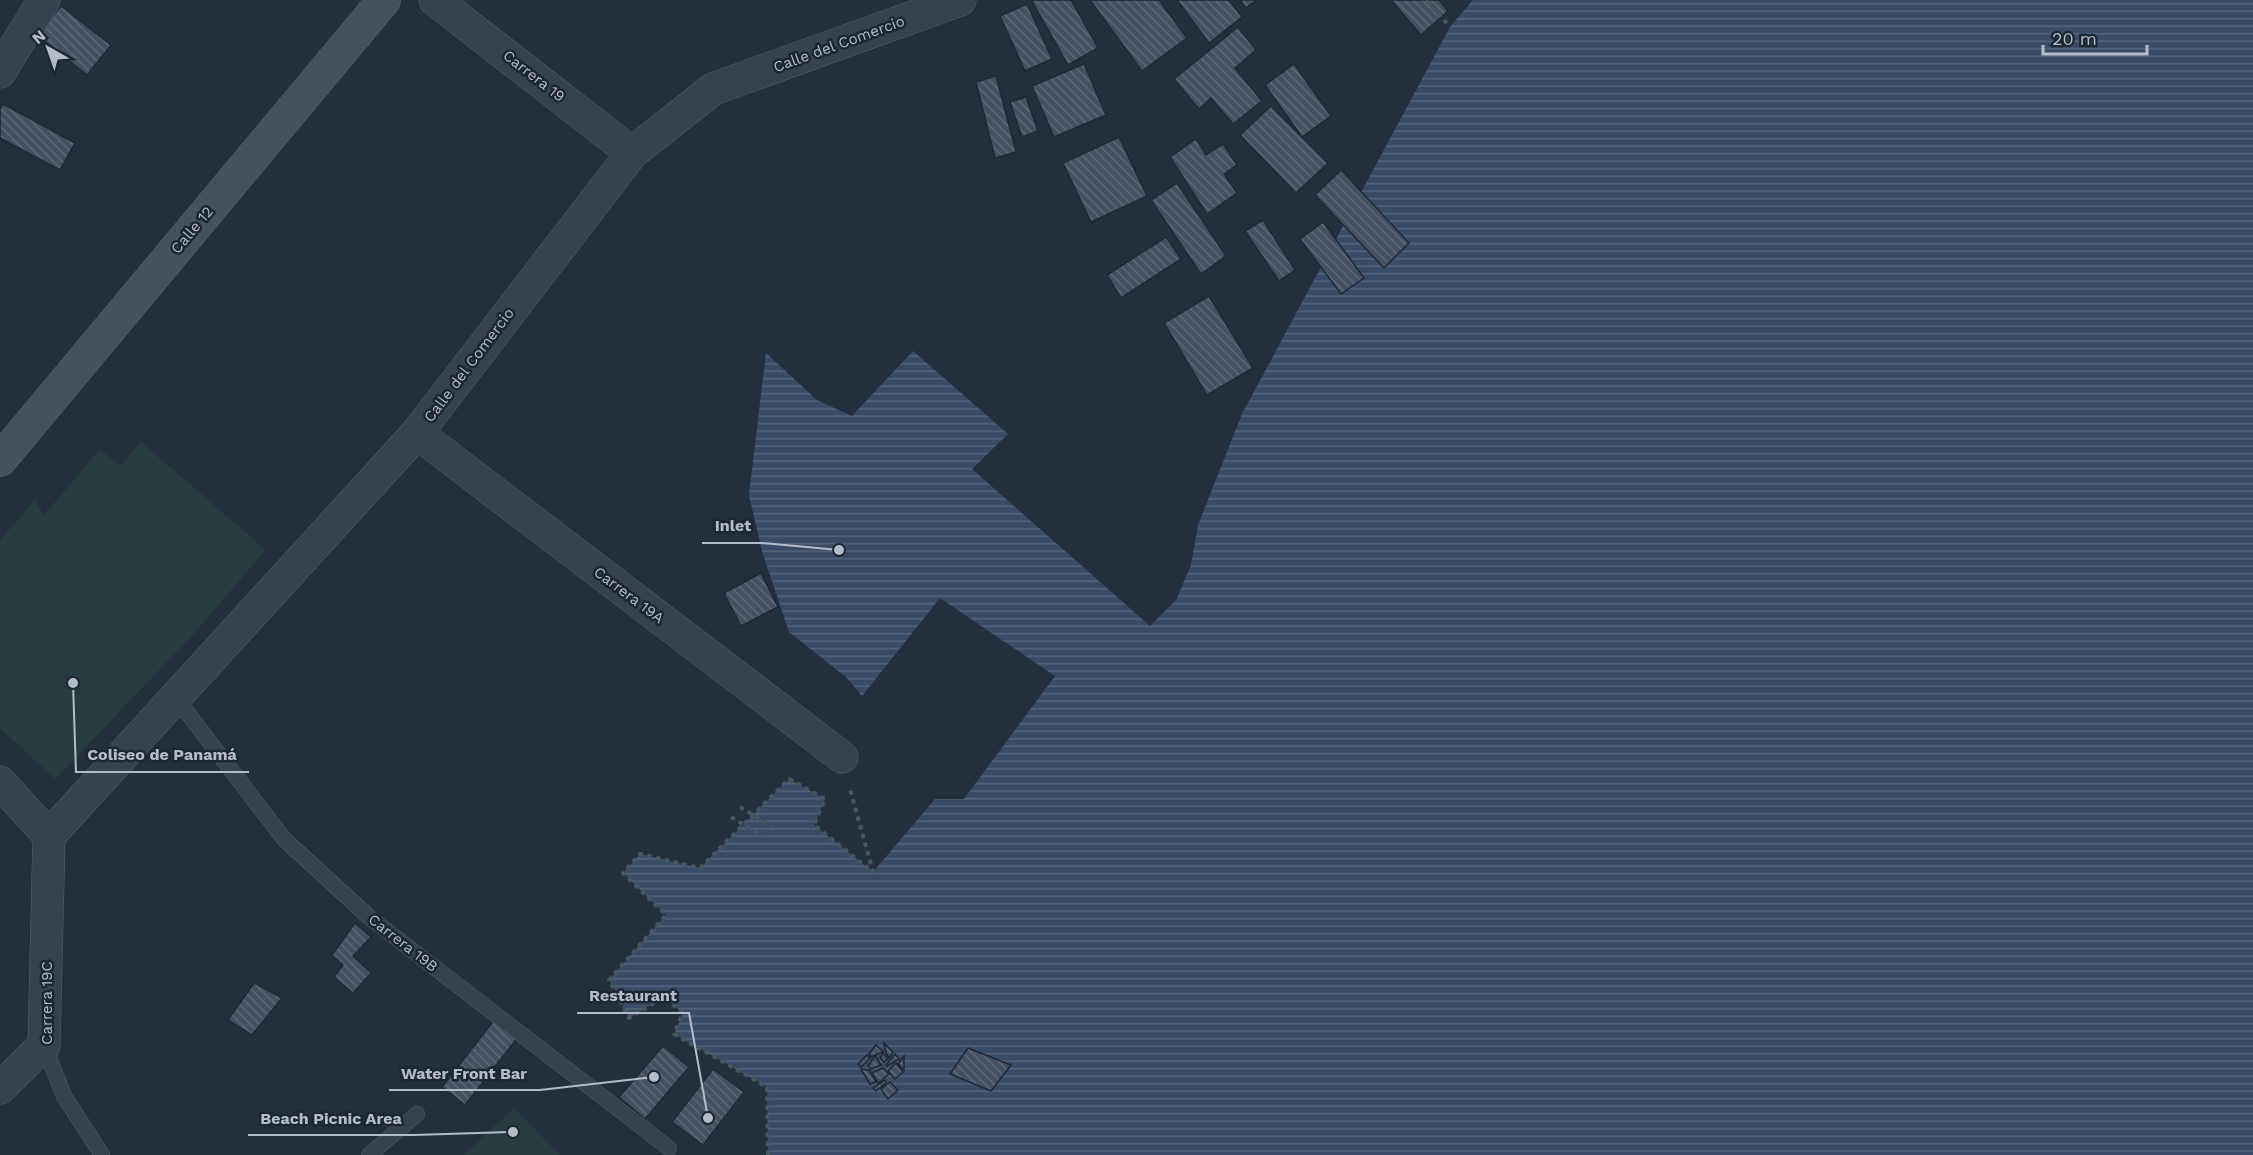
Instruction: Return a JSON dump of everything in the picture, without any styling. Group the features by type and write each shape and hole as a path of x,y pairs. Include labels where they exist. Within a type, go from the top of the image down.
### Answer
{"main road":[{"name":"Calle 12","path":"0,460 384,0"}],"street":[{"path":"0,72 44,0"},
{"name":"Carrera 19","path":"435,0 632,153"},
{"name":"Calle del Comercio","path":"49,836 417,432 632,153 713,89 960,0"},
{"name":"Carrera 19A","path":"417,432 842,757"},
{"path":"0,782 49,836"},
{"name":"Carrera 19C","path":"44,1045 49,836"},
{"path":"0,1088 44,1045"}],"lane":[{"name":"Carrera 19B","path":"176,698 284,839 369,916 669,1148"},
{"name":"Carrera 19C","path":"44,1045 64,1096 102,1155"},
{"path":"369,1155 417,1114"}],"path":[{"path":"1426,0 1450,27"},
{"path":"768,1155 767,1087 674,1034 683,1013 664,997 629,1018 609,980 666,915 623,873 640,854 700,868 789,779 825,799 814,825 873,872 842,757"},
{"path":"740,807 772,827"},
{"path":"731,817 764,837"}],"green space":[{"path":"141,442 266,550 189,639 55,779 0,728 0,540 35,500 44,515 100,449 120,466"},
{"path":"514,1108 560,1155 464,1155"}],"water":[{"path":"1473,0 2253,0 2253,1155 768,1155 767,1087 674,1034 683,1013 664,997 629,1018 609,980 666,915 623,873 640,854 700,868 789,779 825,799 814,825 873,872 935,799 964,799 1055,676 940,598 862,696 846,677 789,632 762,551 749,495 766,353 817,400 852,416 913,351 1008,434 972,469 1150,626 1176,600 1191,565 1198,525 1242,414 1450,27"}],"building":[{"path":"1071,0 1098,48 1068,65 1032,1"},
{"path":"1090,0 1159,0 1187,38 1142,71"},
{"path":"1177,0 1229,0 1242,17 1209,43"},
{"path":"1240,0 1256,0 1246,8"},
{"path":"1391,0 1439,0 1448,11 1421,35"},
{"path":"1027,4 1052,59 1025,71 1000,16"},
{"path":"61,6 111,45 87,75 37,35"},
{"path":"1238,27 1256,50 1235,68 1262,101 1233,124 1211,98 1199,109 1174,79"},
{"path":"1084,64 1106,115 1054,137 1032,86"},
{"path":"1294,64 1331,116 1302,137 1265,85"},
{"path":"996,76 1016,152 995,158 976,82"},
{"path":"1026,97 1038,131 1022,137 1010,102"},
{"path":"3,104 75,143 60,170 0,138 0,109"},
{"path":"1271,106 1328,163 1296,193 1240,135"},
{"path":"1119,137 1147,196 1091,222 1063,163"},
{"path":"1196,139 1206,155 1223,144 1237,165 1224,174 1237,193 1207,214 1170,157"},
{"path":"1341,170 1409,243 1384,268 1315,195"},
{"path":"1177,183 1226,256 1201,274 1151,200"},
{"path":"1263,220 1295,270 1279,281 1245,231"},
{"path":"1323,222 1364,278 1341,294 1300,239"},
{"path":"1166,237 1181,259 1121,298 1107,275"},
{"path":"1209,296 1253,368 1207,395 1164,323"},
{"path":"761,573 778,607 741,626 724,593"},
{"path":"355,923 371,937 353,956 371,973 353,993 334,977 343,965 332,955"},
{"path":"254,983 282,998 252,1035 228,1020"},
{"path":"499,1014 522,1032 465,1105 442,1087"},
{"path":"884,1043 893,1052 889,1058 886,1053"},
{"path":"876,1045 883,1052 871,1057 869,1054"},
{"path":"663,1046 689,1067 645,1119 619,1097"},
{"path":"968,1048 1011,1065 991,1091 950,1074"},
{"path":"883,1053 888,1059 884,1062 880,1058"},
{"path":"895,1054 899,1059 887,1066 886,1065"},
{"path":"867,1055 870,1059 861,1067 858,1064"},
{"path":"875,1056 881,1065 871,1069 868,1066"},
{"path":"904,1056 904,1070 898,1064"},
{"path":"896,1063 903,1072 895,1079 888,1071"},
{"path":"883,1068 889,1074 878,1083 872,1073"},
{"path":"713,1069 744,1092 703,1145 672,1122"},
{"path":"861,1069 869,1070 876,1082 870,1084"},
{"path":"885,1080 886,1083 876,1091 873,1088"},
{"path":"890,1082 898,1090 888,1099 881,1089"}],"place":[{"name":"Inlet","path":"839,550"},
{"name":"Coliseo de Panamá","path":"73,683"},
{"name":"Water Front Bar","path":"654,1077"},
{"name":"Restaurant","path":"708,1118"},
{"name":"Beach Picnic Area","path":"513,1132"}]}
